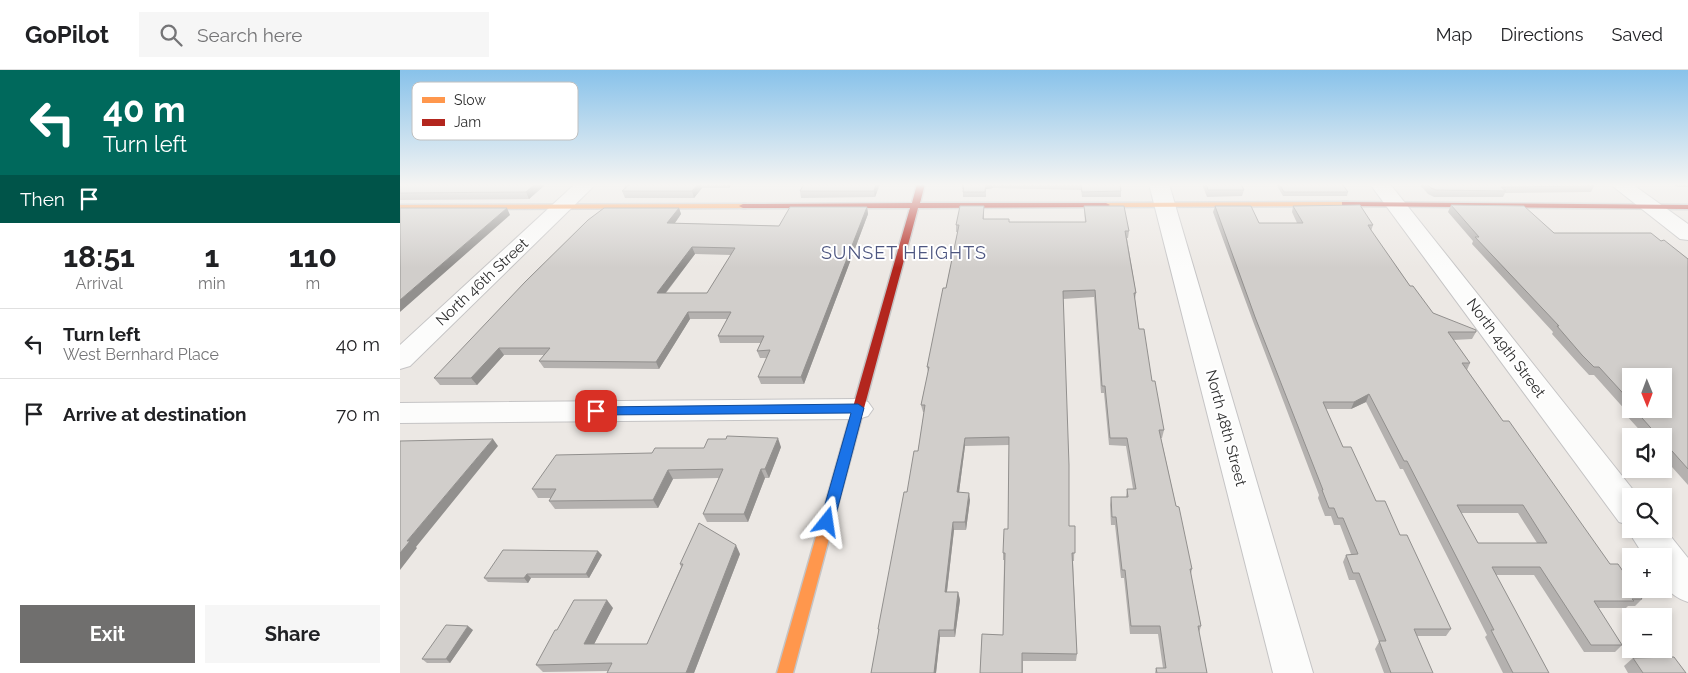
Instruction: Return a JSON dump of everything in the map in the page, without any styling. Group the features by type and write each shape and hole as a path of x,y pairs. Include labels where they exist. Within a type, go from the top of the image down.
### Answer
{"street":[{"name":"North 46th Street","path":"400,360 557,212"},
{"path":"786,673 914,212"},
{"name":"North 48th Street","path":"1167,212 1293,673"},
{"name":"North 49th Street","path":"1402,212 1622,500"},
{"path":"1657,212 1688,234"},
{"path":"400,413 858,408"},
{"path":"1651,538 1688,586"}],"building":[{"path":"400,212 502,212 400,300"},
{"path":"598,212 676,212 667,223 779,226 787,212 865,212 801,377 758,377 770,350 757,351 764,336 718,336 731,312 688,312 656,362 539,361 550,348 499,348 471,378 434,378 525,282 588,220","holes":["692,247 735,248 707,293 657,293"]},
{"path":"959,212 984,212 983,219 1009,219 1009,222 1086,222 1085,212 1125,212 1129,231 1125,231 1136,293 1134,293 1139,329 1144,329 1152,381 1155,381 1164,430 1159,430 1176,506 1179,507 1192,569 1190,569 1201,626 1198,626 1207,673 1157,673 1156,668 1166,668 1160,626 1131,626 1125,570 1122,570 1116,517 1112,517 1111,497 1128,497 1127,489 1136,489 1127,438 1110,438 1105,386 1102,386 1095,290 1063,291 1069,465 1069,526 1075,526 1075,553 1072,553 1077,654 1022,653 1022,673 980,673 982,634 1003,635 1005,553 1003,553 1004,529 1008,529 1009,437 965,438 957,492 969,493 965,522 953,522 945,592 958,592 954,630 939,630 934,673 871,673 904,492 907,492 914,451 918,451 925,405 921,405 929,367 927,367 943,288 946,288 959,225 956,225"},
{"path":"1217,212 1254,212 1259,223 1303,223 1297,212 1365,212 1373,225 1368,225 1371,230 1410,286 1413,286 1433,313 1476,330 1476,332 1448,332 1470,363 1462,363 1503,421 1509,421 1610,564 1618,564 1622,570 1622,598 1642,599 1632,599 1634,601 1594,601 1622,645 1591,645 1540,567 1492,567 1549,673 1513,673 1491,630 1494,630 1407,461 1404,461 1369,394 1354,402 1323,402 1343,447 1351,447 1376,501 1385,501 1400,535 1407,535 1451,629 1414,629 1433,673 1391,673 1379,641 1386,641 1359,573 1353,573 1346,555 1358,554 1343,518 1338,518 1334,508 1329,508 1255,317","holes":["1457,505 1523,505 1547,543 1478,543"]},
{"path":"1457,212 1531,212 1554,233 1651,233 1661,241 1664,240 1688,259 1688,469 1672,451 1672,428 1651,428 1642,418 1672,418 1672,368 1622,368 1622,392 1599,367 1594,367 1582,355 1557,326 1559,326 1475,237 1479,237"},
{"path":"727,436 778,438 765,469 761,469 744,514 703,514 723,469 668,470 653,500 549,501 556,489 532,489 556,455 652,453 655,448 704,448 708,439 726,439"},
{"path":"493,439 407,541 410,541 400,553 400,441"},
{"path":"699,523 736,545 686,673 607,673 612,663 536,665 574,600 607,600 584,644 647,644"},
{"path":"503,550 598,551 586,574 527,574 524,578 484,578"},
{"path":"446,625 468,626 446,659 422,659"},
{"path":"1674,657 1686,673 1643,673 1633,658 1672,658"}],"traffic: slow":[{"path":"785,673 847,449"}],"traffic: jam":[{"path":"847,449 913,212"}],"district":[{"name":"SUNSET HEIGHTS","path":"904,252"}],"route":[{"path":"596,411 858,408 827,522"}]}
